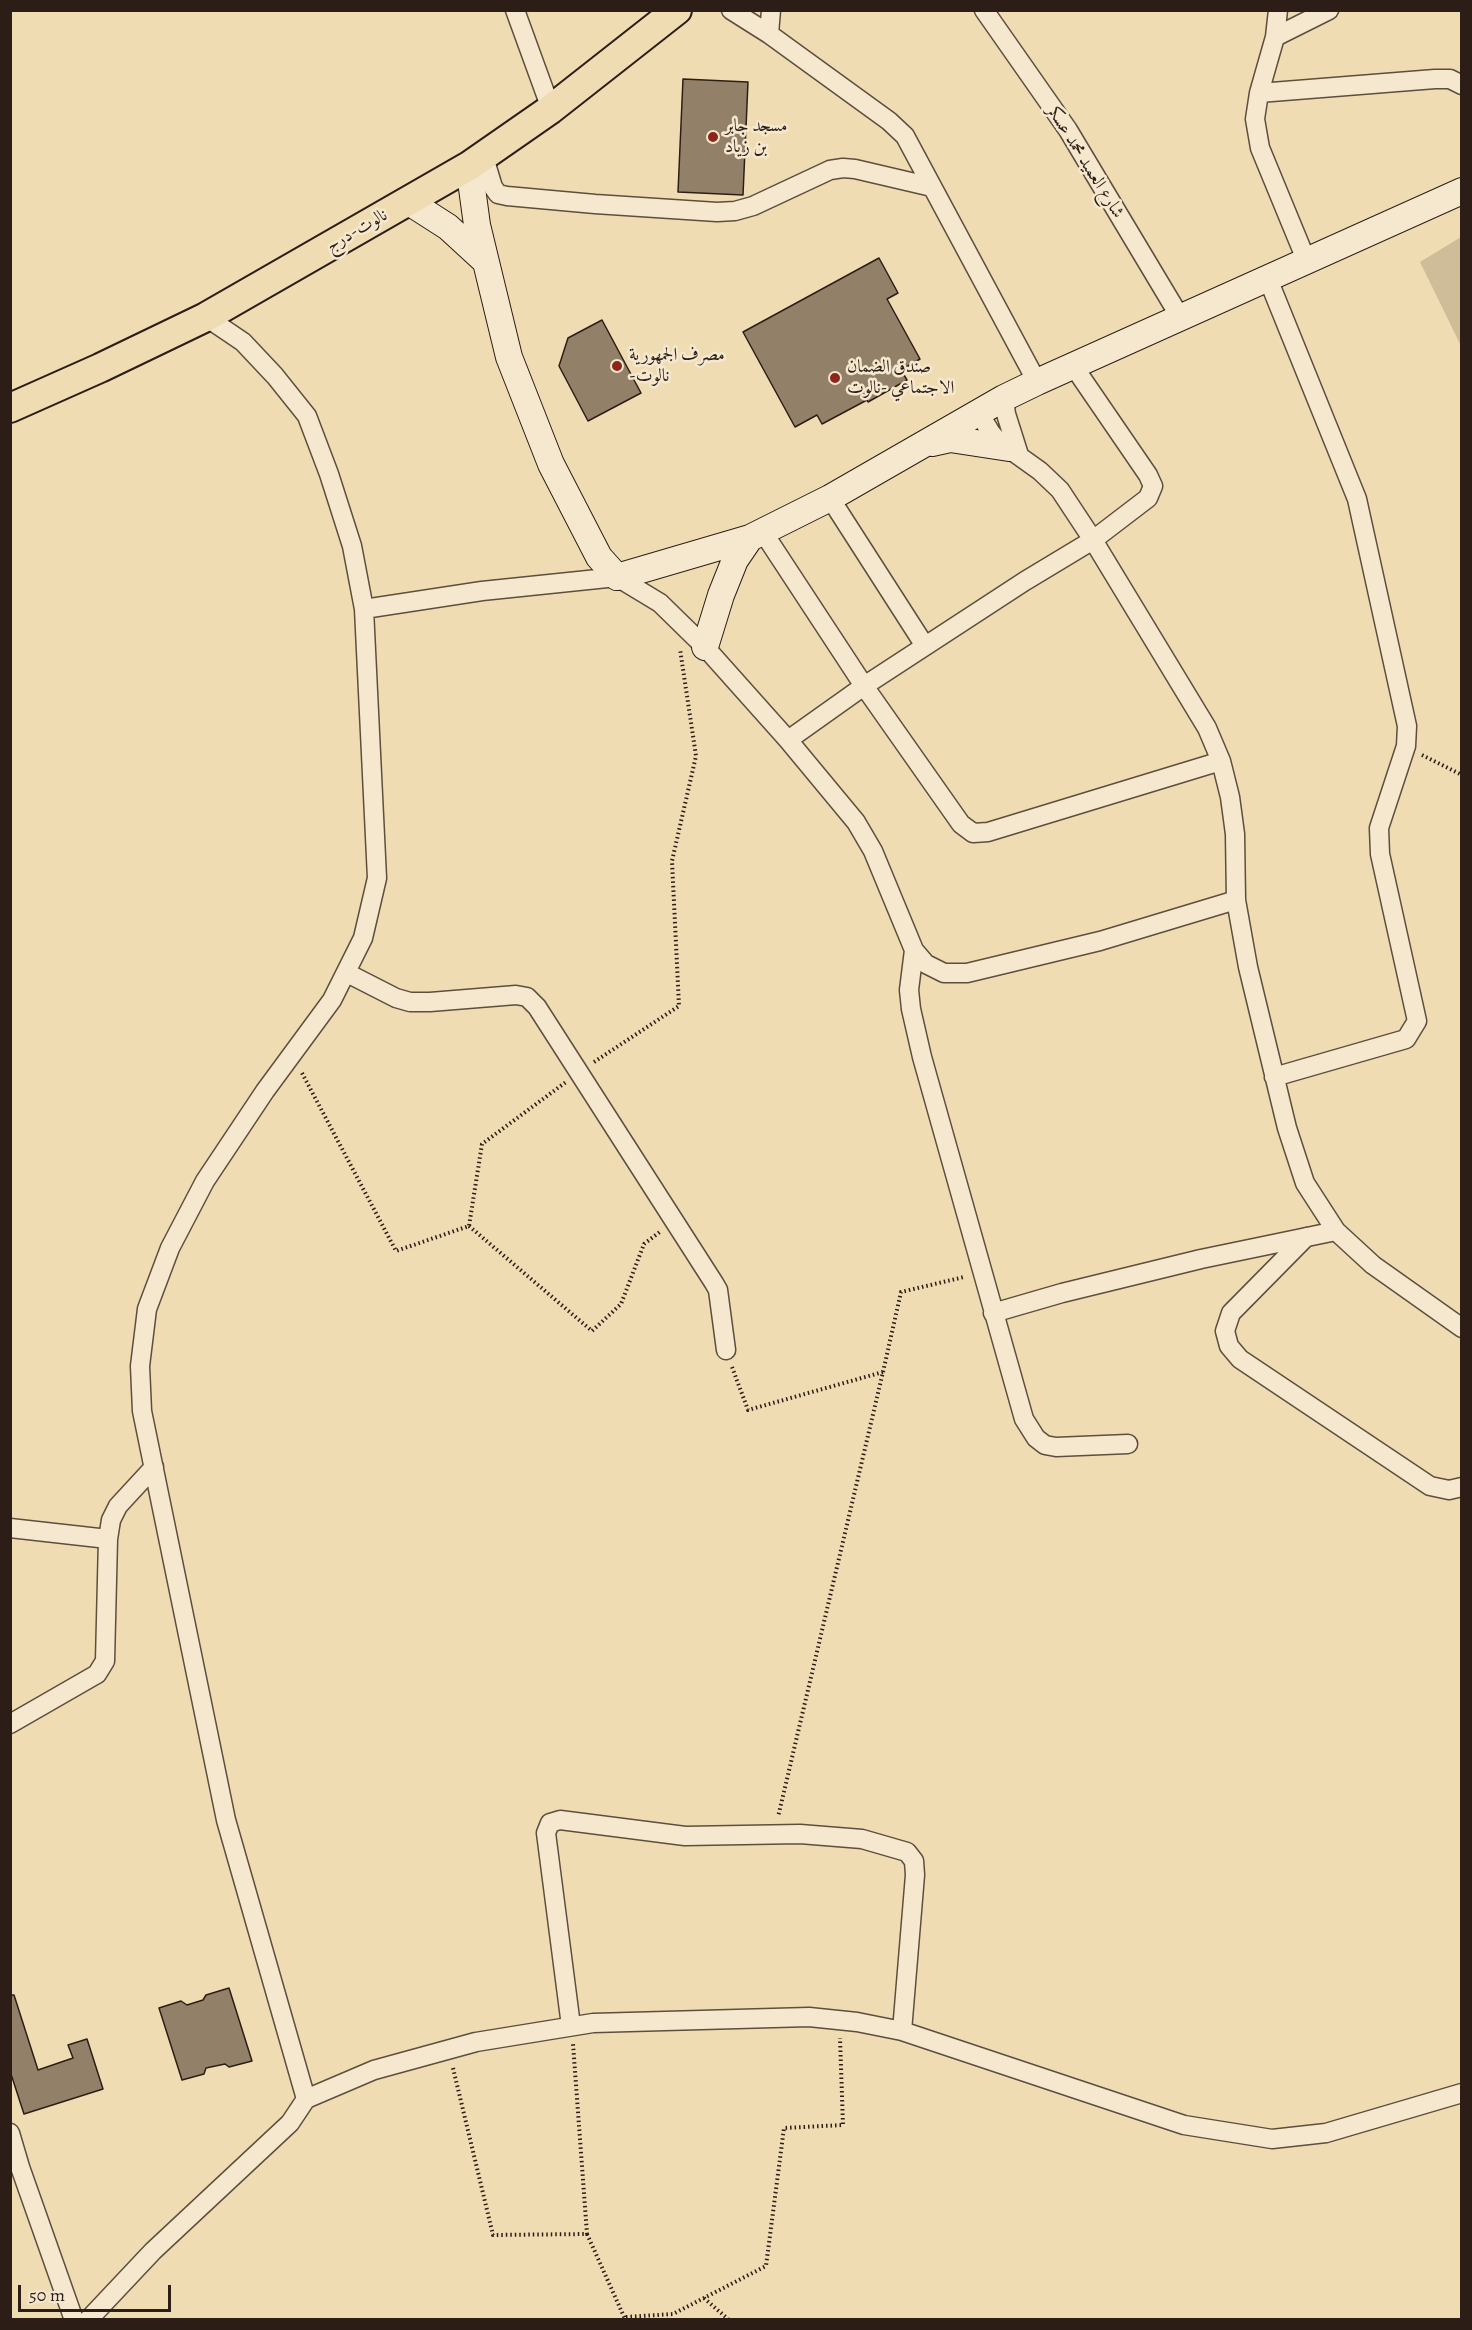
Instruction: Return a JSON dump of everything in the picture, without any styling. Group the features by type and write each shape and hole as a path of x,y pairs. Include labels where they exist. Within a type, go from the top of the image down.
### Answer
{"main road":[{"name":"نالوت-درج","path":"10,408 206,317 408,202 476,160 551,109 676,10"}],"street":[{"path":"515,10 551,109"},
{"path":"731,10 770,34 889,121 905,136 1037,382"},
{"path":"770,34 771,10"},
{"name":"شارع العميد محمد عسكر","path":"984,10 1068,130 1180,317"},
{"path":"1278,10 1275,37 1259,93 1255,119 1260,148 1307,261"},
{"path":"1275,37 1329,10"},
{"path":"1259,93 1435,79 1450,79 1461,86"},
{"path":"476,160 498,194 507,196 717,212 735,211 753,206 830,171 843,168 932,187"},
{"path":"476,160 477,225 509,357 551,464 599,557 617,576 660,603 705,647 788,740 856,822 873,851 914,950 926,964 944,972 967,973 1100,940 1236,900"},
{"path":"364,609 482,591 617,576 757,535 830,498 1004,398 1072,364 1268,279 1461,191"},
{"path":"408,202 448,227 485,261"},
{"path":"1268,279 1357,499 1407,726 1406,746 1379,828 1380,854 1417,1021 1406,1040 1274,1077"},
{"path":"206,317 243,342 307,416 329,474 352,546 364,609 377,878 363,938 332,1000 205,1181 170,1248 147,1309 141,1366 142,1411 226,1820 306,2099"},
{"path":"788,740 925,646 1093,540 1148,498 1153,486 1148,475 1072,364"},
{"path":"1004,398 1014,451"},
{"path":"979,413 991,433 1040,471 1060,490 1093,540 1207,728 1221,761 1230,797 1235,834 1236,900 1248,968 1287,1128 1305,1183 1336,1231 1373,1265 1461,1328"},
{"path":"920,446 950,439 1014,451"},
{"path":"830,498 925,646"},
{"path":"705,647 721,595 735,560 757,535"},
{"path":"757,535 961,824 973,833 987,832 1221,761"},
{"path":"914,950 909,978 911,1010 922,1057 1021,1409 1036,1438 1045,1445 1056,1447 1128,1444"},
{"path":"347,973 396,998 410,1002 516,995 527,997 537,1006 718,1290 726,1350"},
{"path":"993,1313 1097,1284 1201,1259 1336,1231"},
{"path":"1306,1238 1231,1313 1225,1331 1229,1346 1240,1359 1431,1486 1449,1490 1461,1487"},
{"path":"10,1724 97,1674 105,1661 108,1539 111,1520 118,1506 154,1467"},
{"path":"10,1528 108,1539"},
{"path":"571,2026 546,1833 550,1823 560,1820 685,1836 800,1834 862,1839 906,1852 914,1861 915,1875 902,2031"},
{"path":"88,2319 153,2252 290,2124 306,2099 374,2070 449,2049 476,2042 571,2026 656,2020 809,2017 839,2020 902,2031 1184,2125 1272,2139 1326,2133 1461,2093"},
{"path":"10,2133 74,2319"}],"path":[{"path":"469,1226 482,1144 578,1073 679,1006 672,861 696,756 675,618"},
{"path":"1406,746 1461,775"},
{"path":"292,1054 396,1251 469,1226"},
{"path":"469,1226 592,1331 621,1304 644,1244 674,1221"},
{"path":"773,1835 902,1292 982,1272"},
{"path":"726,1350 748,1410 883,1372"},
{"path":"571,2026 587,2234 626,2318 673,2314 766,2266 784,2128 843,2125 839,2020"},
{"path":"449,2049 493,2235 587,2234"},
{"path":"704,2298 729,2319"}],"shaded area":[{"path":"1461,237 1461,346 1420,262"}],"building":[{"name":"مسجد جابر بن زياد","path":"683,79 748,82 743,195 678,192"},
{"path":"879,258 898,293 887,299 920,359 901,370 907,380 868,402 867,400 822,424 817,415 795,427 743,332"},
{"path":"602,320 641,393 588,421 559,366 568,338"},
{"path":"229,1988 252,2061 229,2067 225,2064 206,2068 204,2074 182,2080 159,2008 181,2001 187,2005 203,2000 206,1995"},
{"path":"10,1995 14,1995 38,2070 73,2058 68,2045 87,2039 103,2089 24,2114 10,2071"}],"place":[{"name":"مسجد جابر بن زياد","path":"713,137"},
{"name":"مصرف الجمهورية -نالوت","path":"617,366"},
{"name":"صندق الضمان الاجتماعي -نالوت","path":"835,378"}]}
